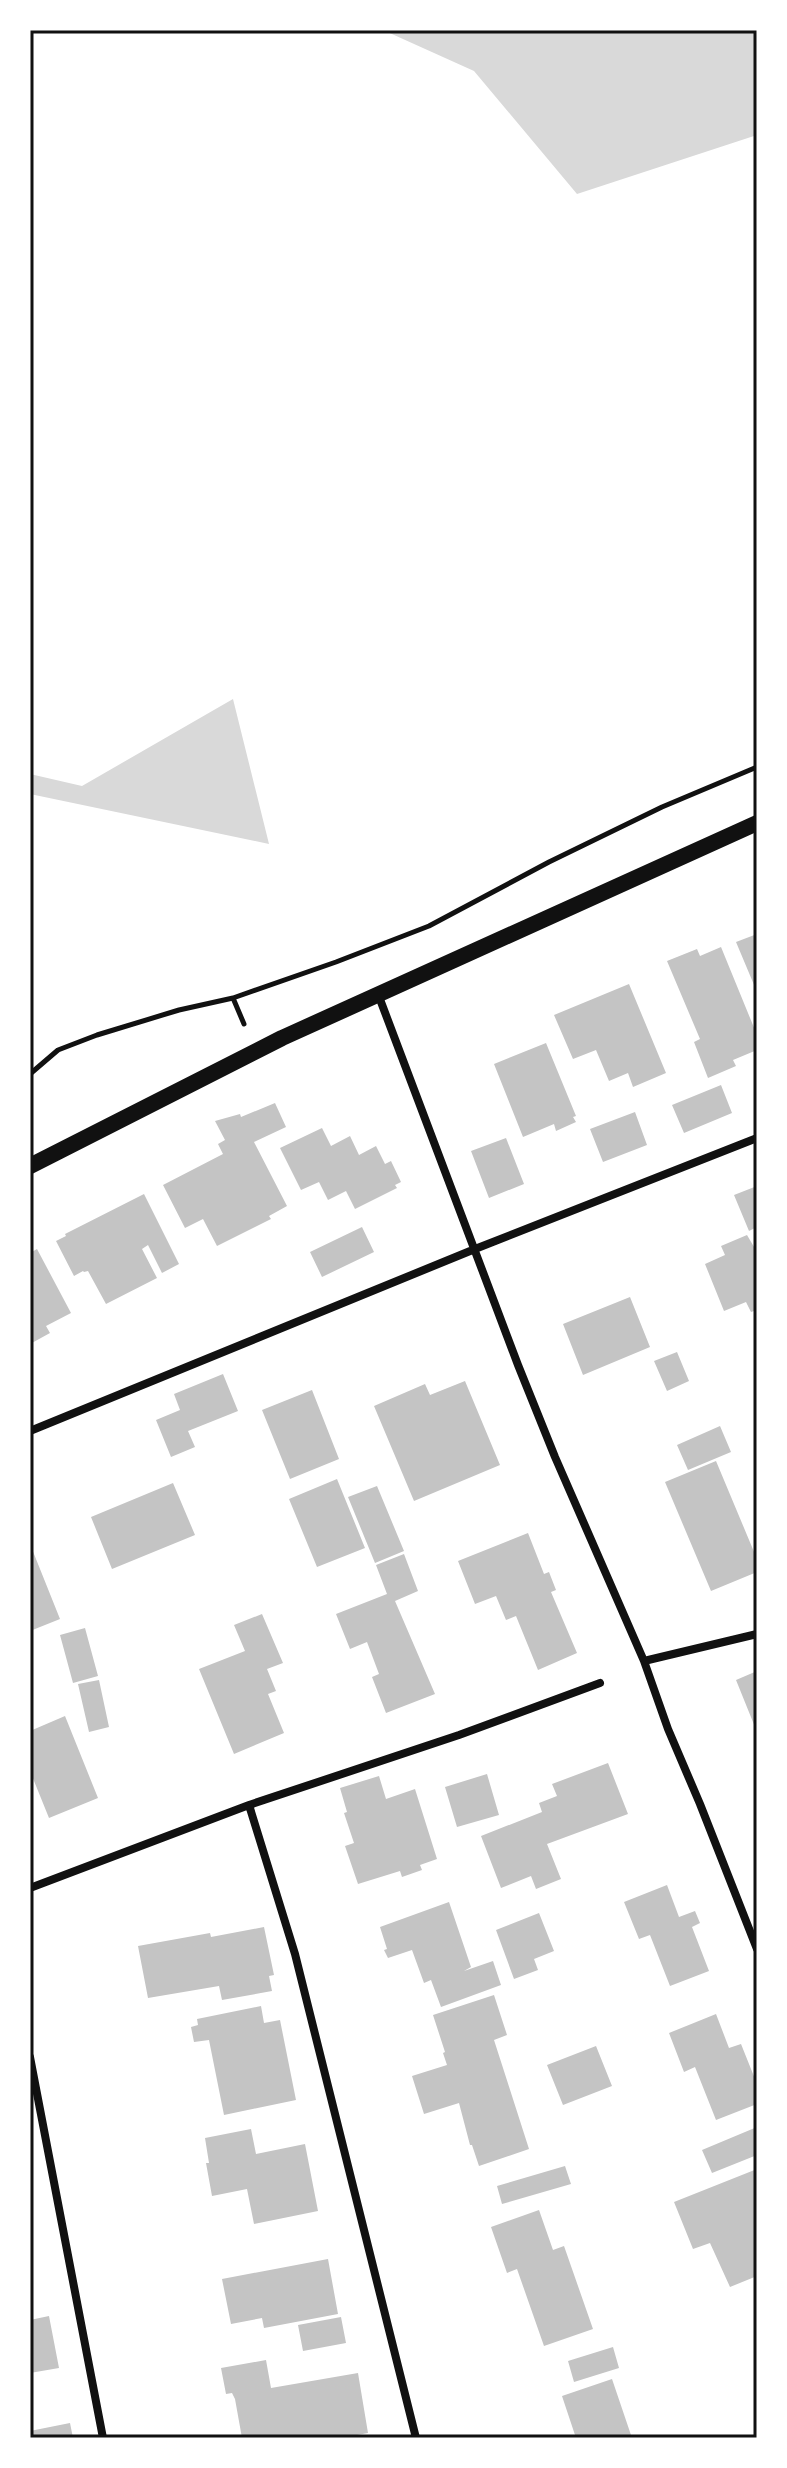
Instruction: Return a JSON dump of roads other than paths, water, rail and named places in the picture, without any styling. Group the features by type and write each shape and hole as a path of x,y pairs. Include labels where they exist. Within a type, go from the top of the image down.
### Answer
{"main road":[{"path":"30,1166 377,993 757,823"}],"street":[{"path":"377,993 484,1279 555,1457 644,1661 668,1729 757,1949"},
{"path":"30,1431 475,1249 757,1138"},
{"path":"644,1661 757,1634"},
{"path":"30,1888 249,1805 459,1735 600,1683"},
{"path":"249,1805 295,1954 416,2438"},
{"path":"30,2057 103,2438"}]}
